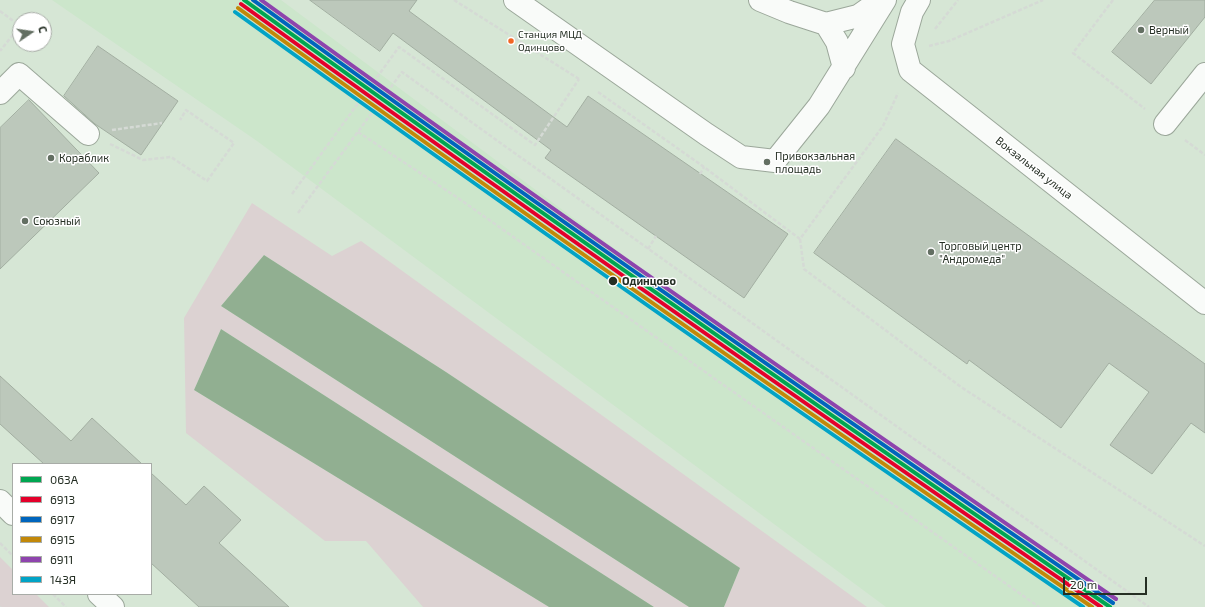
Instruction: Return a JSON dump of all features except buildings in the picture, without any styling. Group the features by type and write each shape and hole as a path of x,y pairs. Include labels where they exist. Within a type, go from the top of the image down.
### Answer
{"street":[{"path":"515,0 741,157 775,160 820,106 885,0"},
{"path":"760,0 789,12 826,24 858,16 881,0"},
{"name":"Вокзальная улица","path":"915,6 903,44 910,70 1205,303"},
{"path":"826,24 837,42 844,68"},
{"path":"0,93 19,74 88,134"},
{"path":"1165,124 1205,74"},
{"path":"0,502 12,513"},
{"path":"101,595 114,607"}],"path":[{"path":"292,194 399,47 535,145 579,79 454,0"},
{"path":"934,30 958,0"},
{"path":"949,41 1043,0"},
{"path":"1113,0 1073,53 1205,155"},
{"path":"0,12 20,26 0,51"},
{"path":"298,213 402,72 1149,607"},
{"path":"88,134 143,160 171,157 207,181 234,142 186,110 180,120"},
{"path":"88,134 162,123"},
{"path":"358,132 464,203 1039,607"},
{"path":"700,174 704,167"},
{"path":"648,249 656,236"},
{"path":"800,239 804,269 961,387 1205,546"},
{"path":"0,543 12,555"},
{"path":"54,595 66,607"}],"shaded area":[{"path":"52,0 281,0 690,305 1117,607 886,607 257,141"},
{"path":"252,203 332,256 361,241 867,607 724,607 740,568 446,372 264,255 221,306 689,607 654,607 221,329 194,390 549,607 423,607 366,541 325,541 186,433 184,318"},
{"path":"264,255 446,372 740,568 724,607 689,607 221,306"},
{"path":"221,329 654,607 549,607 194,390"},
{"path":"0,557 12,569 12,595 37,595 49,607 0,607"}],"transit line":[{"name":"063А","path":"244,0 675,306 1110,607"},
{"name":"6917","path":"253,0 466,153 681,304 1113,603"},
{"name":"6911","path":"261,0 686,302 1116,599"},
{"name":"6913","path":"241,4 669,308 1101,607"},
{"name":"6915","path":"238,8 663,310 1092,607"},
{"name":"143Я","path":"235,12 657,312 1083,607"}],"place":[{"name":"Верный","path":"1141,30"},
{"name":"Станция МЦД Одинцово","path":"511,41"},
{"name":"Кораблик","path":"51,158"},
{"name":"Привокзальная площадь","path":"767,162"},
{"name":"Союзный","path":"25,221"},
{"name":"Торговый центр \"Андромеда\"","path":"931,252"},
{"name":"Одинцово","path":"613,281"}]}
